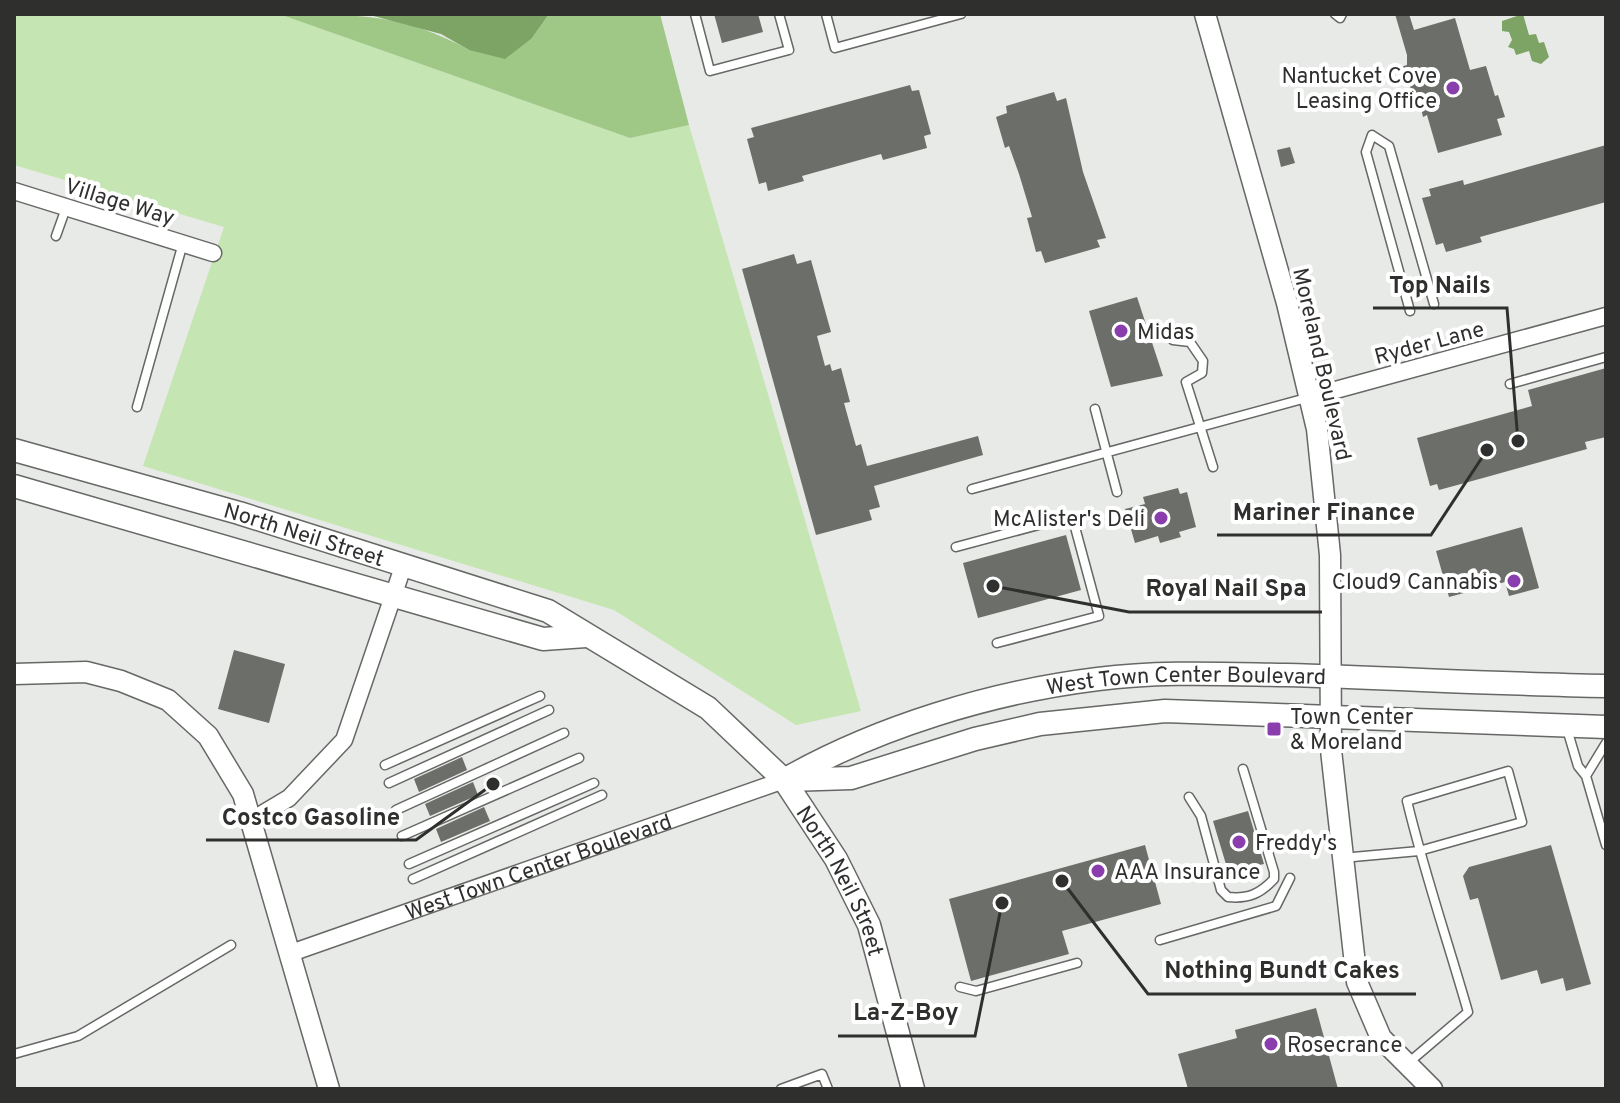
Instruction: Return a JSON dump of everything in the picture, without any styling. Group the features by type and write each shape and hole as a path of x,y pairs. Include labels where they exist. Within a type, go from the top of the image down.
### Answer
{"main road":[{"name":"North Neil Street","path":"14,450 239,513 548,611 586,636 623,653 708,708 784,780 815,823 862,910 913,1089"},
{"name":"North Neil Street","path":"14,486 543,639 586,636"},
{"name":"West Town Center Boulevard","path":"784,780 828,754 899,728 1039,689 1099,679 1162,675 1332,676 1606,686"},
{"name":"West Town Center Boulevard","path":"784,780 851,778 975,739 1085,717 1165,711 1606,727"}],"street":[{"name":"Moreland Boulevard","path":"1205,14 1310,397 1327,511 1332,676 1330,718 1341,858 1357,982 1381,1038 1432,1089"},
{"name":"Village Way","path":"14,191 213,253"},
{"name":"Ryder Lane","path":"1310,397 1606,316"},
{"path":"252,820 289,798 344,740 404,564"},
{"path":"14,674 100,674 168,700 202,728 243,794 329,1089"},
{"name":"West Town Center Boulevard","path":"291,953 784,780"}],"lane":[{"path":"695,14 710,71 789,50 779,14"},
{"path":"826,14 835,48 961,14"},
{"path":"1335,14 1340,18 1342,14"},
{"path":"1410,311 1366,152 1372,135 1389,146 1434,304"},
{"path":"56,236 66,207"},
{"path":"137,407 183,243"},
{"path":"1173,340 1190,342 1203,361 1202,373 1186,382 1213,467"},
{"path":"1510,384 1606,357"},
{"path":"972,489 1310,397"},
{"path":"1095,409 1117,492"},
{"path":"956,547 1072,516 1099,616 997,643"},
{"path":"385,765 540,696"},
{"path":"389,783 549,710"},
{"path":"1566,726 1578,766 1586,776 1606,845"},
{"path":"396,810 564,733"},
{"path":"1586,776 1606,743"},
{"path":"402,836 579,758"},
{"path":"1189,797 1201,816 1221,890 1228,897 1244,899 1264,890 1274,879 1274,872 1243,769"},
{"path":"1341,858 1419,851 1522,822 1508,771 1407,801 1419,851 1430,876 1468,1012 1405,1065"},
{"path":"409,864 594,783"},
{"path":"413,879 602,795"},
{"path":"1160,940 1276,906 1290,878"},
{"path":"14,1054 78,1036 231,945"},
{"path":"960,987 976,991 1077,963"},
{"path":"781,1089 822,1074 828,1089"}],"shaded area":[{"path":"14,14 279,14 630,138 689,125 861,711 796,725 614,610 143,466 224,227 14,165"},
{"path":"279,14 330,14 399,22 469,50 532,38 549,14 660,14 689,125 630,138"},
{"path":"366,14 549,14 532,38 505,59 469,50 441,34"},
{"path":"1523,14 1529,35 1536,34 1539,43 1544,42 1549,57 1541,64 1532,61 1529,51 1516,55 1514,49 1508,47 1512,40 1509,32 1502,31 1502,21"}],"building":[{"path":"714,14 758,14 763,32 722,43"},
{"name":"Nantucket Cove Leasing Office","path":"1395,14 1409,14 1414,30 1455,18 1470,70 1486,66 1495,96 1498,95 1505,117 1497,119 1502,135 1438,153 1427,115 1423,117 1421,108 1417,109 1409,83 1402,85 1397,68 1407,65 1407,55"},
{"path":"910,85 912,91 919,90 931,134 924,136 927,148 883,160 881,154 802,176 804,181 768,191 766,182 759,184 747,139 754,137 751,128"},
{"path":"1054,92 1057,101 1066,98 1083,172 1106,238 1097,240 1100,247 1045,263 1041,251 1036,252 1027,218 1032,217 1009,146 1005,148 996,117 1007,113 1006,106"},
{"path":"1606,145 1606,202 1480,237 1482,242 1446,252 1443,243 1436,245 1422,198 1431,196 1429,189 1463,180 1464,185"},
{"path":"1290,147 1295,163 1281,167 1277,150"},
{"path":"794,254 797,264 811,260 831,332 817,336 825,366 830,364 832,371 841,368 850,402 844,403 856,446 861,444 867,466 978,436 983,455 874,486 880,507 869,510 872,520 816,535 742,269"},
{"name":"Midas","path":"1137,297 1163,376 1111,387 1089,311"},
{"path":"1606,368 1606,437 1585,442 1587,449 1483,478 1439,490 1437,484 1430,486 1417,438 1532,406 1528,390"},
{"name":"McAlister's Deli","path":"1178,488 1180,494 1187,492 1196,527 1179,532 1181,537 1160,543 1158,536 1135,543 1125,509 1145,504 1143,497"},
{"path":"1522,527 1539,588 1509,596 1505,582 1449,597 1436,551"},
{"path":"1066,535 1081,590 978,618 963,563"},
{"path":"234,650 285,664 269,723 218,709"},
{"path":"462,757 467,770 419,792 414,779"},
{"path":"473,782 478,795 430,816 425,804"},
{"path":"484,807 490,821 441,842 436,829"},
{"name":"Freddy's","path":"1248,811 1264,864 1259,865 1261,871 1231,881 1213,821"},
{"path":"1145,845 1161,904 1062,931 1069,954 971,981 949,899"},
{"path":"1551,845 1591,984 1566,991 1563,978 1541,984 1537,970 1501,980 1478,898 1470,900 1463,876 1469,867"},
{"name":"Rosecrance","path":"1316,1008 1338,1089 1188,1089 1178,1054 1237,1038 1235,1030"}],"place":[{"name":"Nantucket Cove Leasing Office","path":"1453,88"},
{"name":"Midas","path":"1121,331"},
{"name":"Top Nails","path":"1518,441"},
{"name":"Mariner Finance","path":"1487,450"},
{"name":"McAlister's Deli","path":"1161,518"},
{"name":"Cloud9 Cannabis","path":"1514,581"},
{"name":"Royal Nail Spa","path":"993,586"},
{"name":"Town Center & Moreland","path":"1274,729"},
{"name":"Costco Gasoline","path":"493,784"},
{"name":"Freddy's","path":"1239,842"},
{"name":"AAA Insurance","path":"1098,871"},
{"name":"Nothing Bundt Cakes","path":"1062,881"},
{"name":"La-Z-Boy","path":"1002,903"},
{"name":"Rosecrance","path":"1271,1044"}]}
